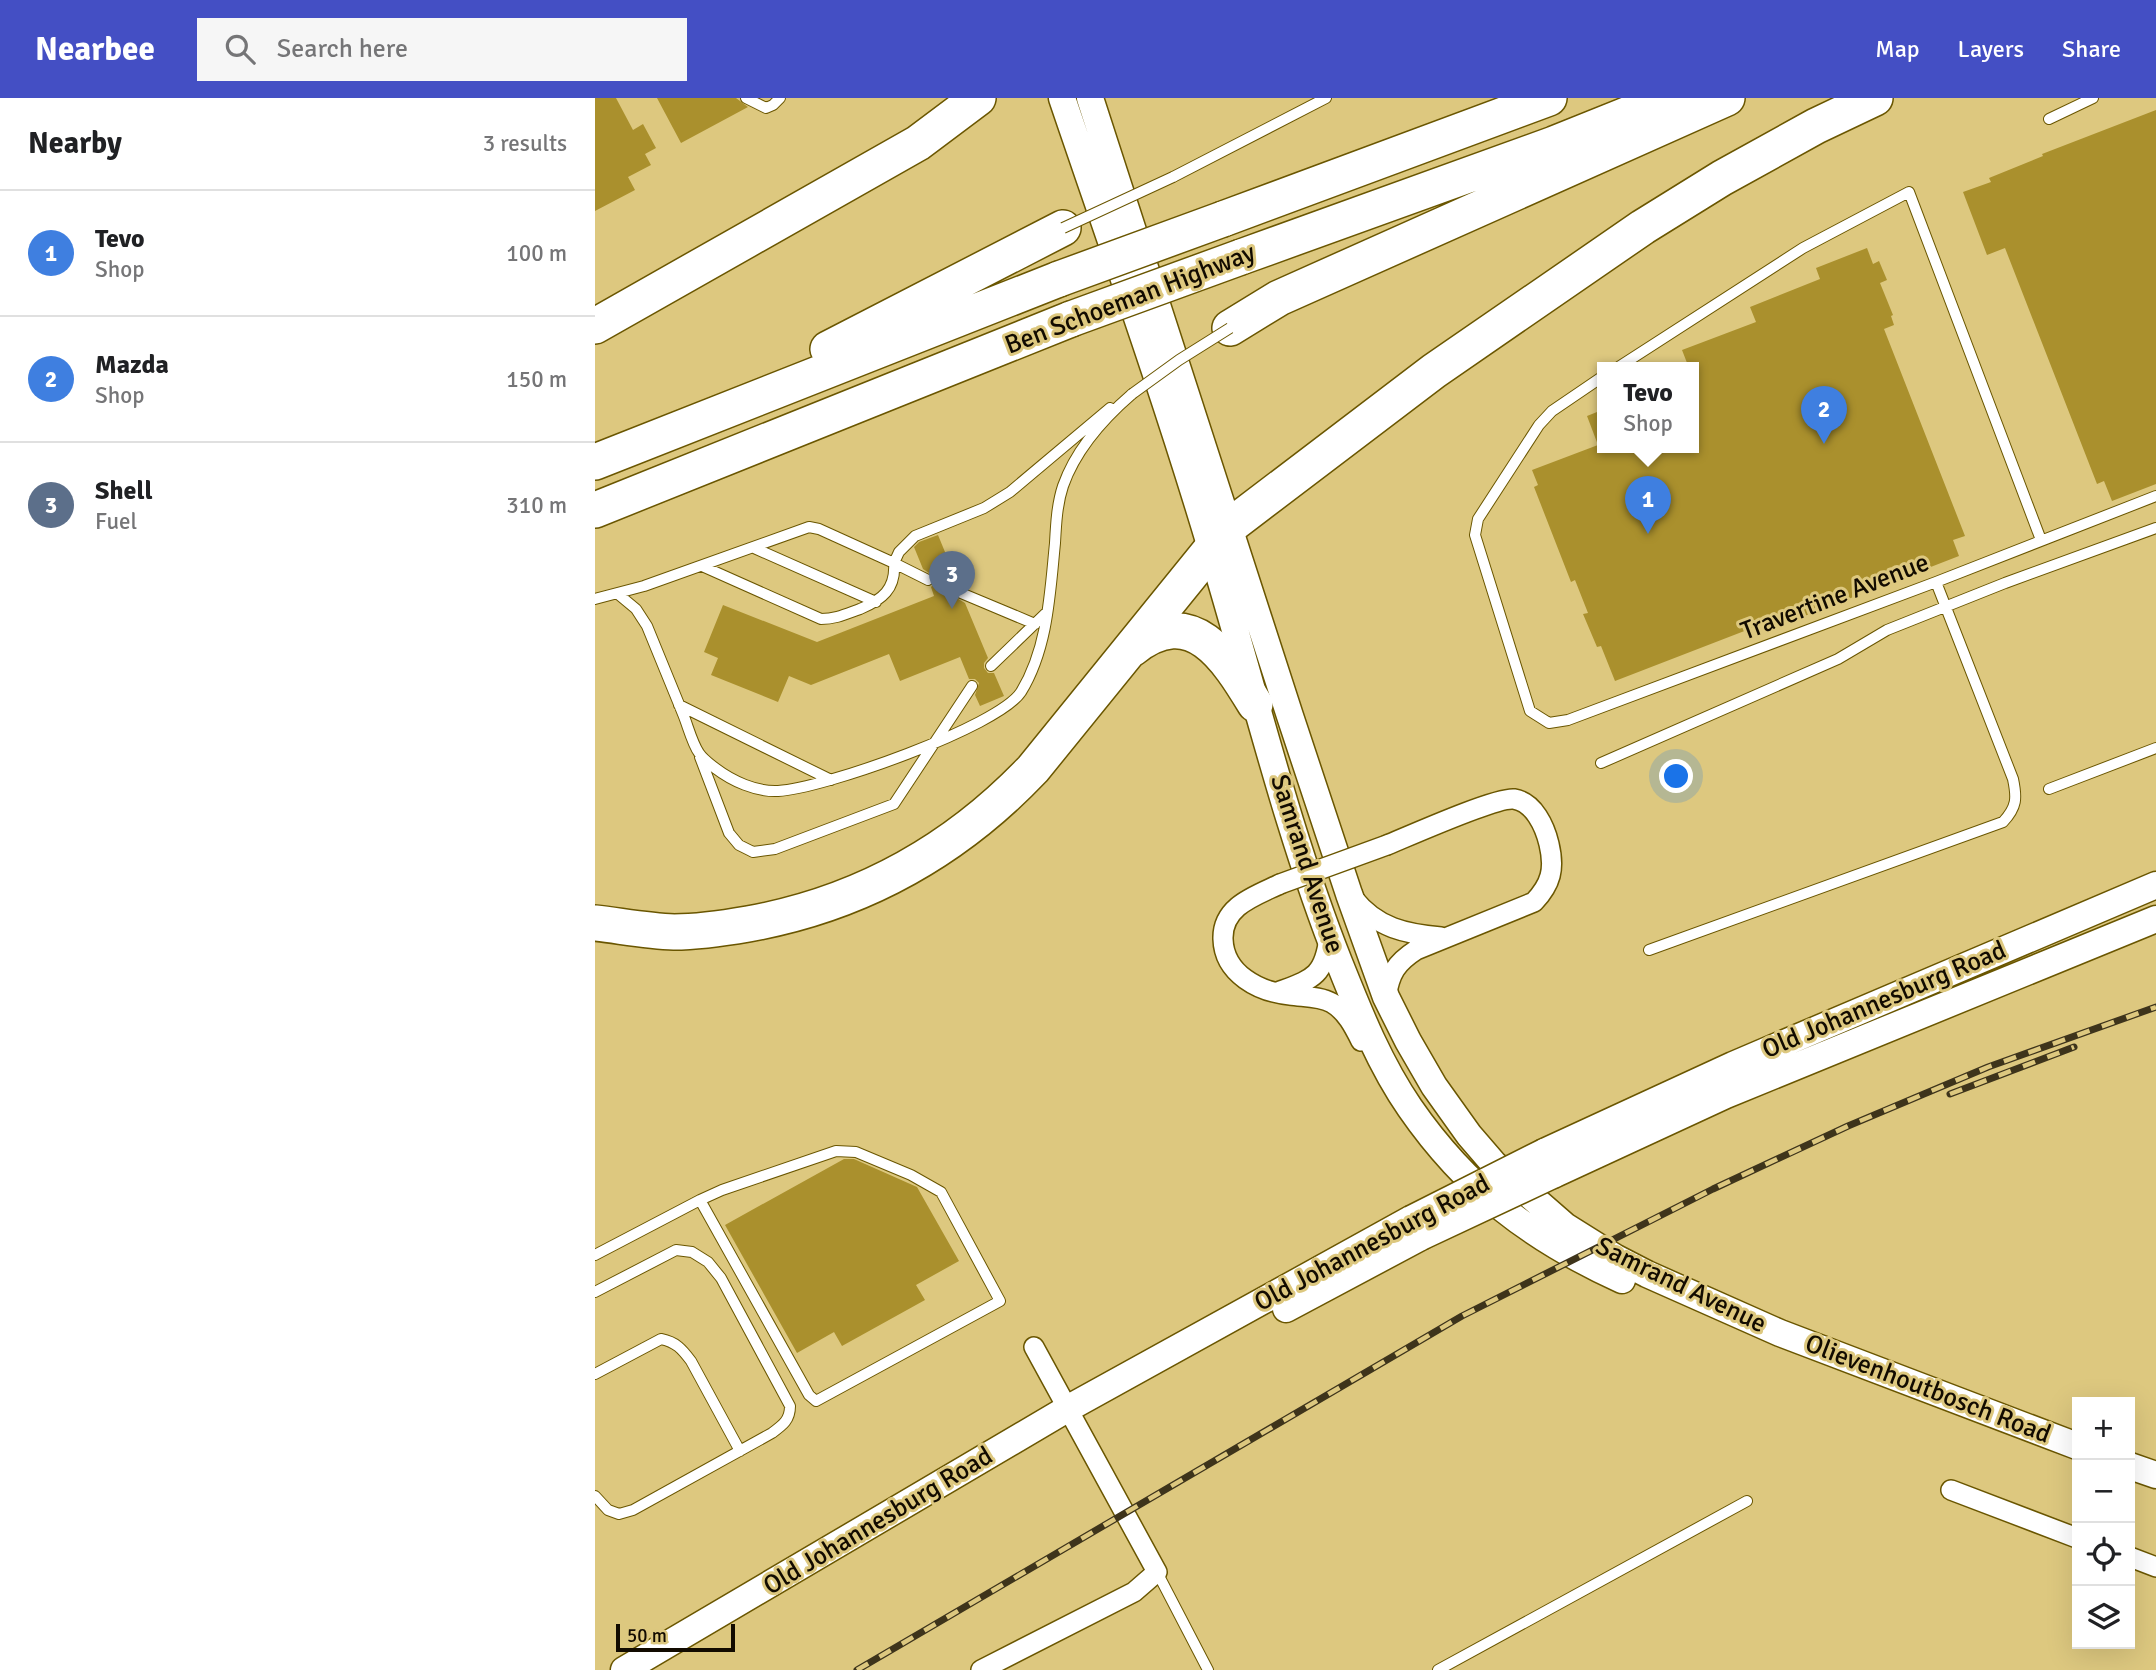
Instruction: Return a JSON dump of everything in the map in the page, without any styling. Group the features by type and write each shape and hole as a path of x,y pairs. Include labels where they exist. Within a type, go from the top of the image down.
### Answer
{"highway":[{"path":"595,327 918,143 978,98"},
{"name":"Ben Schoeman Highway","path":"595,462 1059,279 1549,98"},
{"name":"Ben Schoeman Highway","path":"595,510 1071,319 1554,145 1669,98"},
{"path":"1230,328 1279,298 1727,98"},
{"path":"595,923 675,932 728,928 781,918 832,903 872,887 969,829 1004,800 1033,769 1221,537 1434,371 1643,227 1732,172 1875,98"},
{"path":"713,415 839,342 1063,228"},
{"path":"1121,658 1144,640 1163,633 1184,632 1217,649 1231,665 1255,704"}],"main road":[{"name":"Samrand Avenue","path":"1062,98 1386,996 1434,1086 1494,1164 1565,1226 1616,1258 1780,1333"},
{"name":"Samrand Avenue","path":"1090,98 1221,537 1255,704 1319,912 1369,1037 1409,1107 1466,1178 1507,1214 1556,1246 1619,1278 1669,1299 1780,1333"},
{"name":"Old Johannesburg Road","path":"624,1670 1071,1415 1416,1228 1549,1164 1733,1065 2156,885"},
{"name":"Old Johannesburg Road","path":"1549,1164 1726,1095 2156,919"},
{"name":"Olievenhoutbosch Road","path":"1780,1333 2072,1444"},
{"name":"Old Johannesburg Road","path":"651,1670 1071,1415"},
{"path":"2135,1468 2156,1475"}],"street":[{"path":"1386,996 1389,979 1401,959 1416,950 1534,902 1543,892 1550,881 1552,860 1546,831 1532,809 1515,799 1493,803 1280,884 1240,903 1228,917 1223,930 1223,946 1237,974 1254,985 1277,992 1325,1000 1343,1012 1371,1058 1409,1107"},
{"path":"1349,894 1360,907 1387,927 1409,934 1449,938"},
{"path":"1277,992 1317,974 1326,959 1329,936"},
{"path":"981,1670 1134,1592 1157,1572 1034,1347"},
{"path":"1951,1490 2072,1536"},
{"path":"2135,1560 2156,1567"}],"lane":[{"path":"746,98 766,108 780,98"},
{"path":"1259,131 1312,98"},
{"path":"1063,228 1173,177 1326,98"},
{"path":"2049,119 2093,98"},
{"path":"1625,362 1803,247 1909,192 2041,540"},
{"path":"702,566 821,619 838,618 876,602 891,587 894,563 899,552 915,536 996,501 1094,421 1179,360 1230,328"},
{"name":"Travertine Avenue","path":"1597,380 1552,411 1539,425 1478,519 1475,535 1530,711 1549,723 1569,720 2156,496"},
{"path":"699,753 724,775 757,788 776,791 799,789 932,743 1008,705 1019,695 1036,656 1049,609 1058,510 1063,486 1087,441 1132,394"},
{"path":"595,599 702,566 809,527 819,529 928,580"},
{"path":"1601,763 1838,659 1887,629 2156,528"},
{"path":"754,548 876,602"},
{"path":"1649,950 2003,822 2011,814 2017,801 2013,779 1936,582"},
{"path":"961,593 1035,625"},
{"path":"618,594 636,609 647,626 729,833 739,845 753,852 764,852 894,804 972,686"},
{"path":"991,666 1049,609"},
{"path":"679,705 831,780"},
{"path":"2049,789 2156,748"},
{"path":"595,1255 700,1200 722,1189 836,1151 856,1152 911,1175 941,1192 1000,1301 817,1401 809,1395 700,1200"},
{"path":"595,1292 676,1250 692,1252 708,1262 721,1278 790,1406 790,1415 785,1423 740,1451 626,1512 619,1514 608,1510 595,1496"},
{"path":"595,1374 661,1339 672,1341 691,1361 740,1451"},
{"path":"1438,1670 1747,1501"},
{"path":"1157,1572 1208,1670"}],"building":[{"path":"595,98 616,98 633,130 643,124 656,148 645,154 651,165 628,177 635,190 595,211"},
{"path":"657,98 736,98 748,107 681,143"},
{"path":"2156,110 2156,484 2112,501 2104,481 2097,484 2005,248 1987,255 1963,192 1991,182 1989,178 2043,156 2042,154"},
{"path":"1867,248 1873,264 1879,261 1887,280 1880,283 1893,315 1894,325 1884,329 1965,536 1953,540 1959,556 1789,622 1786,615 1615,681 1601,646 1597,647 1583,614 1588,613 1575,580 1571,582 1534,487 1538,485 1532,470 1597,445 1597,453 1699,453 1699,362 1687,362 1682,350 1756,322 1750,307 1820,279 1816,268"},
{"path":"1597,412 1597,442 1587,416"},
{"path":"938,535 959,586 954,591 955,597 965,603 988,658 984,668 988,673 994,673 1004,696 980,706 975,695 979,683 975,679 969,679 960,657 900,681 889,654 811,685 789,676 778,702 711,675 718,658 704,652 723,605 817,642 934,596 931,587 935,583 935,577 923,569 914,547 919,542"},
{"path":"844,1159 854,1159 917,1187 959,1261 916,1285 925,1300 842,1346 834,1332 797,1353 725,1225"}],"railway":[{"path":"857,1670 1462,1316 1713,1189 1848,1126 1988,1067 2156,1007"},
{"path":"1950,1094 2074,1047"}],"place":[{"name":"Mazda","path":"1824,444"},
{"name":"Tevo","path":"1648,534"},
{"name":"Shell","path":"952,609"}]}
